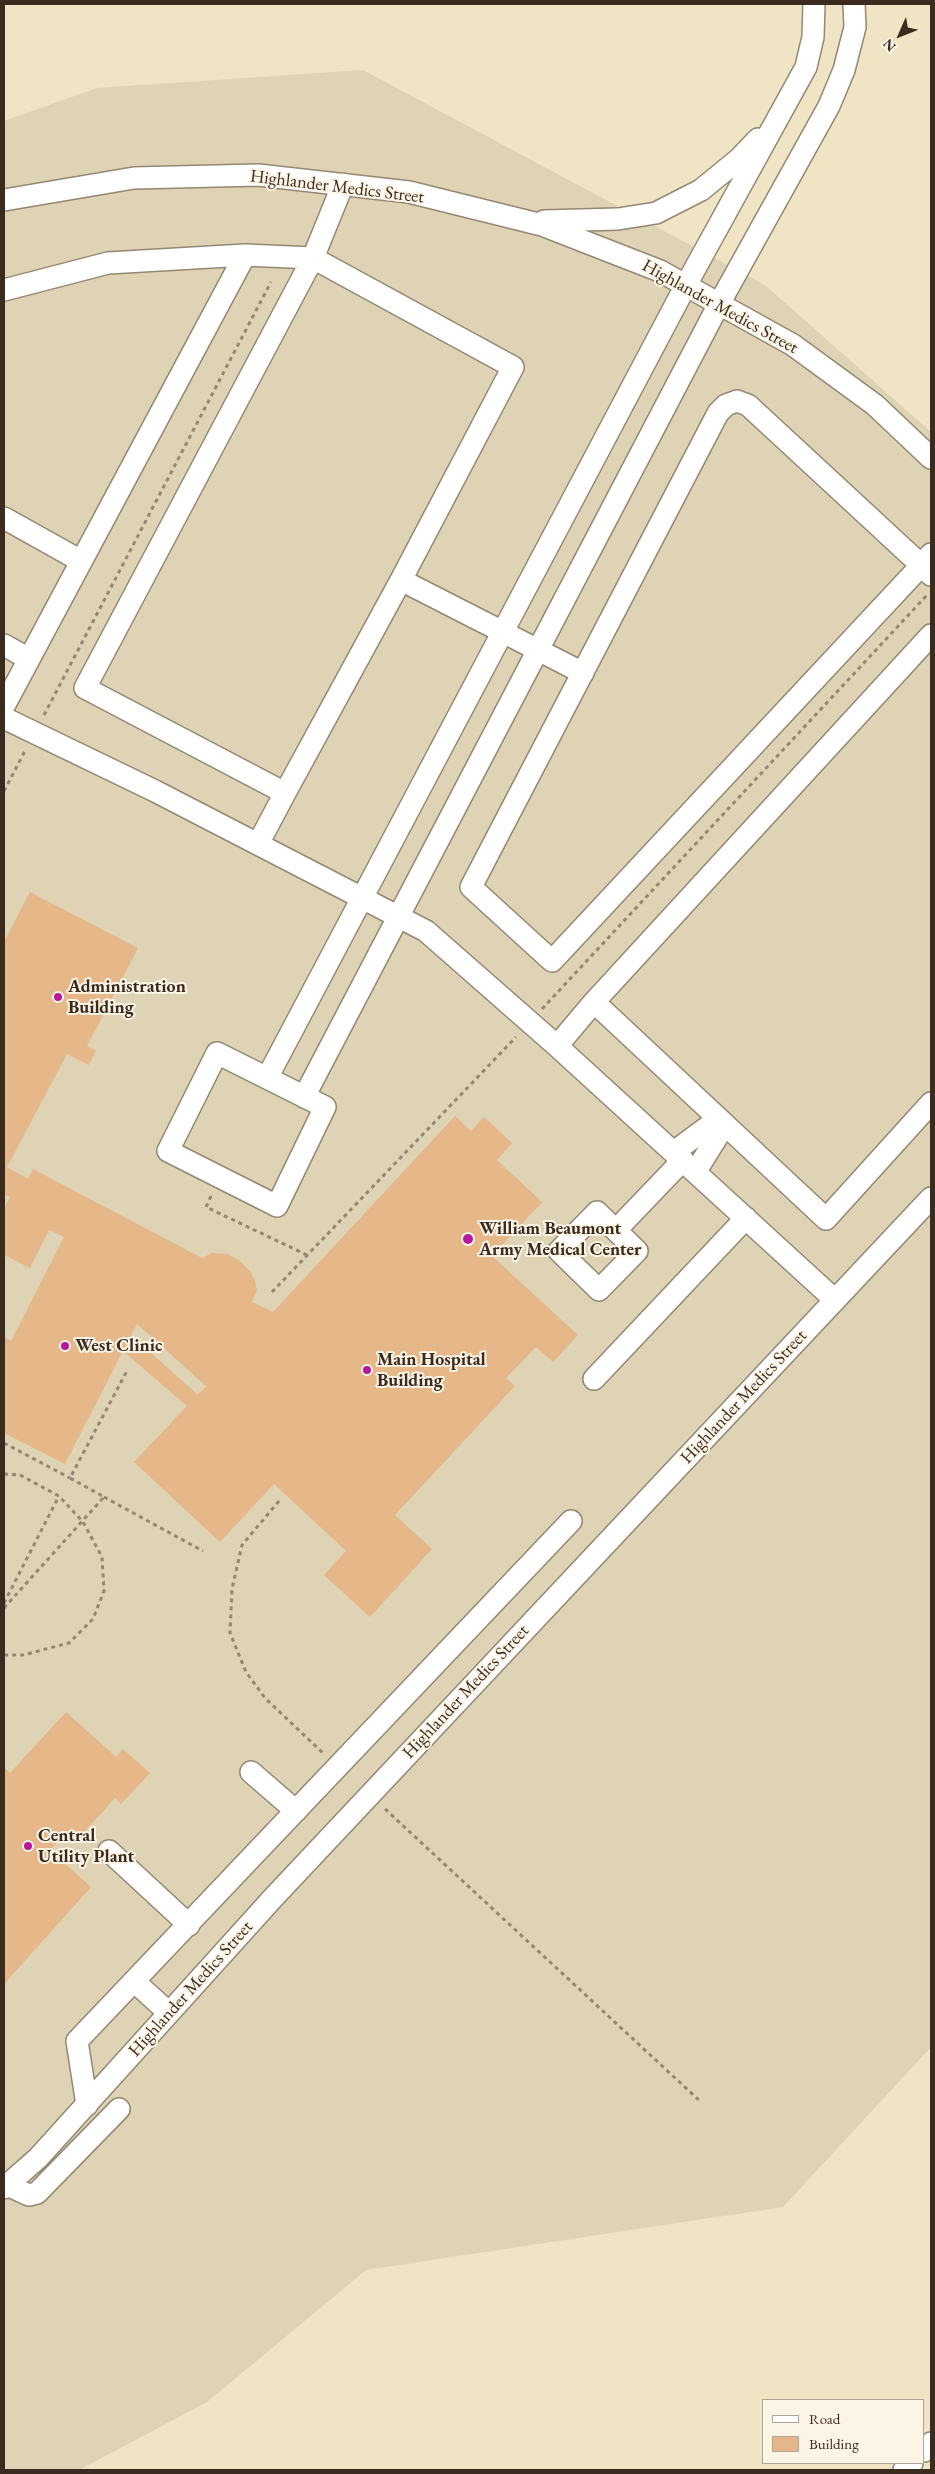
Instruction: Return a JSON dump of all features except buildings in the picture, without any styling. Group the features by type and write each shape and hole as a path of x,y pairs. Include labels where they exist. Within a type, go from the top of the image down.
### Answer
{"street":[{"path":"266,1078 686,285 806,67 813,37 814,4"},
{"path":"304,1097 719,304 829,106 844,70 855,27 854,4"},
{"path":"526,221 618,220 656,213 701,190 739,159 776,121"},
{"name":"Highlander Medics Street","path":"4,200 134,178 258,175 409,192 526,221 660,271 793,345 876,405 931,458"},
{"path":"285,793 85,688 313,258 343,184"},
{"path":"4,706 245,255"},
{"path":"4,290 108,263 245,255 313,258 513,367 258,844"},
{"path":"737,401 748,405 928,572 552,961 470,887 718,413 726,406 737,401"},
{"path":"4,518 81,561"},
{"path":"400,580 583,673"},
{"path":"557,1046 594,1002 931,635"},
{"path":"4,645 29,659"},
{"path":"4,718 155,791 426,930 557,1046 835,1300"},
{"path":"594,1002 720,1124 826,1220 931,1103"},
{"path":"216,1053 304,1097 326,1107 277,1206 168,1151 216,1053"},
{"path":"616,1230 684,1161 719,1134 720,1124"},
{"path":"684,1161 709,1126 720,1124"},
{"name":"Highlander Medics Street","path":"6,2187 38,2158 370,1795 931,1198"},
{"path":"594,1379 746,1218"},
{"path":"86,2105 77,2041 571,1521"},
{"path":"251,1772 296,1811"},
{"path":"109,1851 189,1925"},
{"path":"135,1982 169,2013"},
{"path":"6,2187 29,2195 37,2193 120,2109"}],"path":[{"path":"4,791 271,282"},
{"path":"272,1292 530,1022 928,572"},
{"path":"220,1177 206,1207 307,1255"},
{"path":"70,1478 128,1369"},
{"path":"4,1443 204,1551"},
{"path":"4,1474 20,1475 59,1496 83,1522 102,1557 104,1591 93,1619 69,1643 23,1655 4,1655"},
{"path":"4,1604 59,1496"},
{"path":"4,1608 104,1497"},
{"path":"279,1501 242,1545 232,1589 230,1634 246,1672 265,1698 338,1767"},
{"path":"370,1795 702,2102"}],"shaded area":[{"name":"William Beaumont Army Medical Center","path":"363,70 765,285 931,432 931,2047 783,2207 366,2270 207,2402 79,2470 4,2470 4,121 97,88"}],"place":[{"name":"Administration Building","path":"58,997"},
{"name":"William Beaumont Army Medical Center","path":"468,1239"},
{"name":"West Clinic","path":"65,1346"},
{"name":"Main Hospital Building","path":"367,1370"},
{"name":"Central Utility Plant","path":"28,1846"}]}
